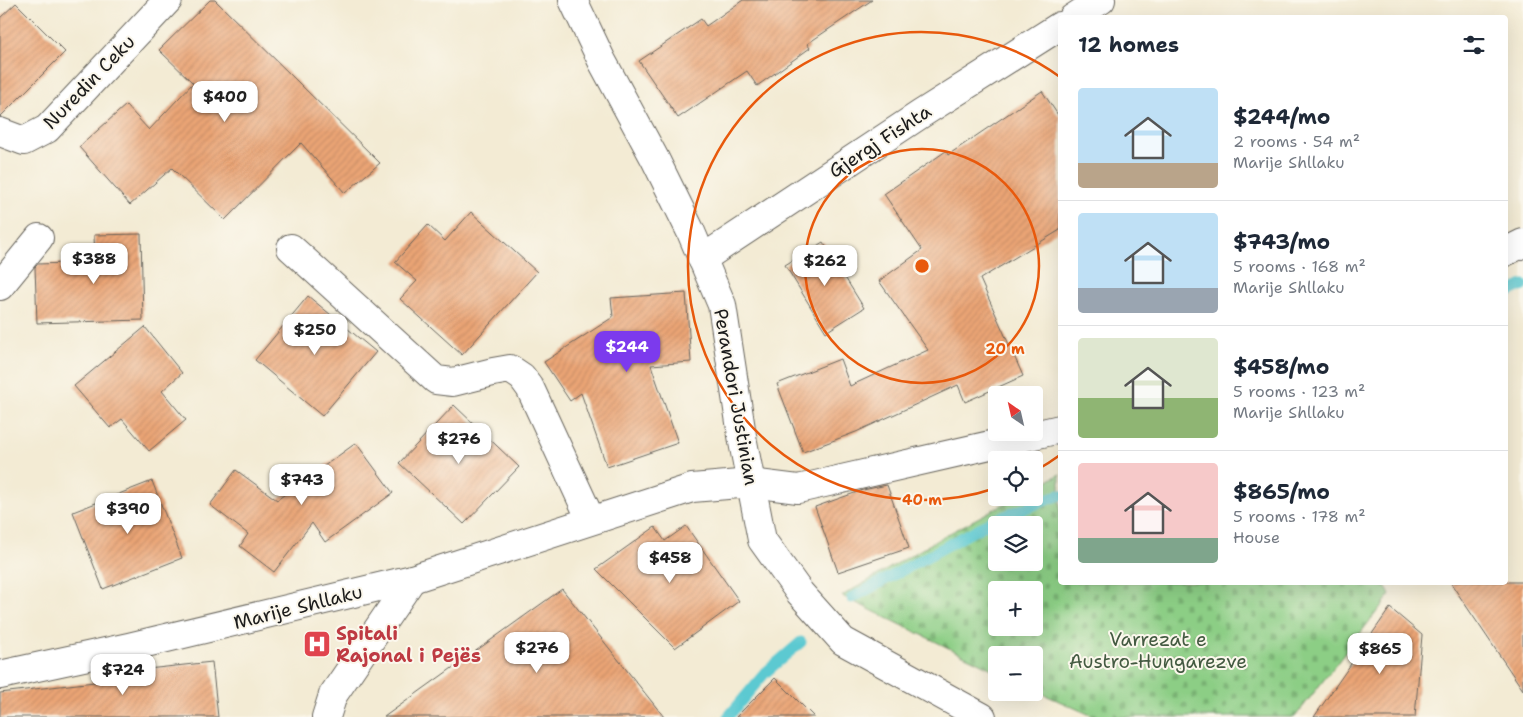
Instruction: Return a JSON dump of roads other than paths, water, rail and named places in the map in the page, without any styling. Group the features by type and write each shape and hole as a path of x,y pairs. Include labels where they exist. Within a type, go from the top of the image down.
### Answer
{"street":[{"name":"Nuredin Ceku","path":"0,132 24,141 47,129 168,0"},
{"name":"Perandori Justinian","path":"573,0 602,61 655,159 722,306 762,540 800,593 843,641 982,717"},
{"path":"1078,15 1101,0"},
{"name":"Gjergj Fishta","path":"702,259 921,114 1058,27"},
{"path":"0,286 39,238"},
{"path":"1508,250 1523,243"},
{"path":"291,248 436,380 453,382 510,369 522,377 530,388 592,520"},
{"name":"Marije Shllaku","path":"0,675 129,647 412,579 692,488 751,483 798,489 1058,430"},
{"path":"326,717 333,695 412,579"}],"waterway":[{"path":"1508,292 1523,285"},
{"path":"852,598 992,521 1058,496"},
{"path":"728,717 765,673 801,642"}],"place":[{"name":"Spitali Rajonal i Pejës","path":"317,644"}],"park label":[{"name":"Varrezat e Austro-Hungarezve","path":"1158,650"}]}
